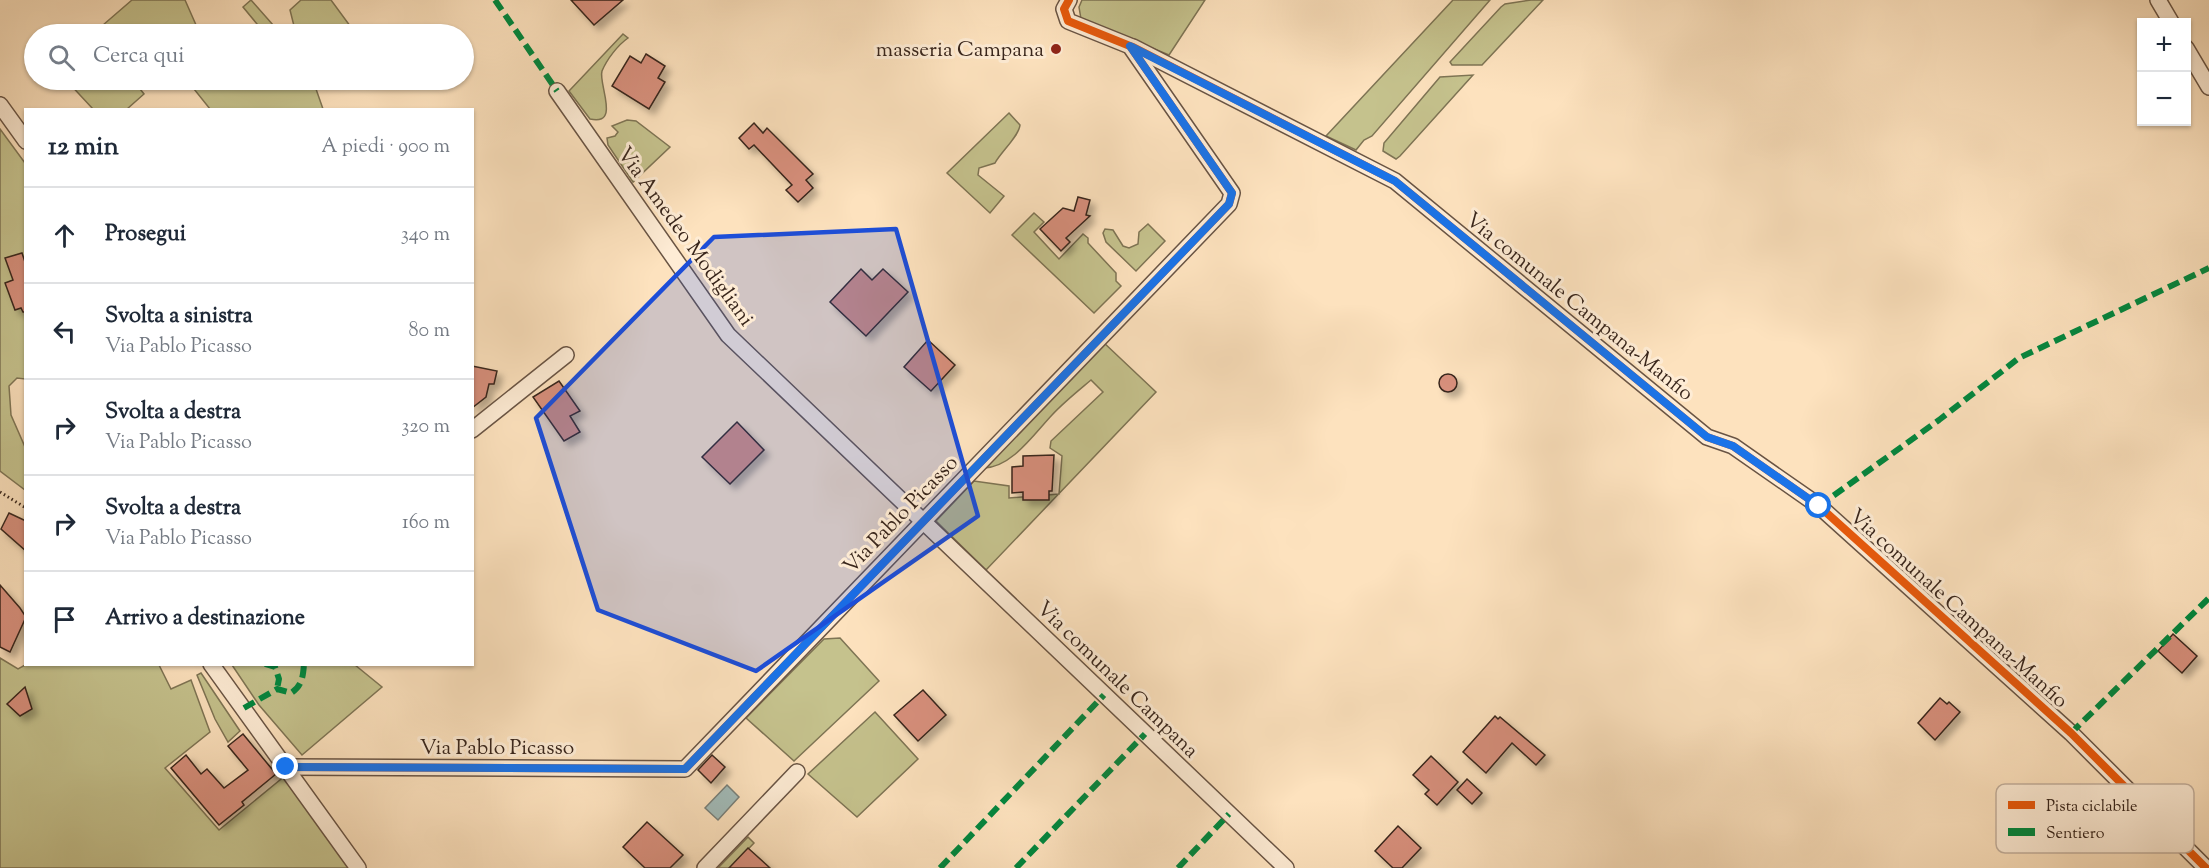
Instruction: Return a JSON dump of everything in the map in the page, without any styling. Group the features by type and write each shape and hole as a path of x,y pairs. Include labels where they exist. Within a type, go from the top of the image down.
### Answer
{"street":[{"path":"1069,0 1064,9 1068,21 1130,46"},
{"path":"2158,0 2169,18"},
{"name":"Via Pablo Picasso","path":"286,767 685,769 1229,204 1232,193 1130,46"},
{"name":"Via comunale Campana-Manfio","path":"1130,46 1395,181 1707,437 1733,446 1819,506 2071,733 2122,784"},
{"path":"2191,55 2209,87"},
{"name":"Via Amedeo Modigliani","path":"557,91 728,335 922,521"},
{"path":"0,105 24,138"},
{"path":"474,428 566,355"},
{"name":"Via comunale Campana","path":"922,521 1286,868"},
{"path":"212,666 358,868"},
{"path":"705,868 797,772"},
{"name":"Via comunale Campana-Manfio","path":"2191,853 2206,868"}],"path":[{"path":"0,492 24,507"}],"highlighted area":[{"path":"896,229 978,516 756,671 598,610 536,418 714,237"}],"shaded area":[{"path":"132,0 185,0 196,24 104,24"},
{"path":"251,0 272,24 257,24 243,7"},
{"path":"301,0 331,0 349,24 294,24 290,10"},
{"path":"1082,0 1205,0 1169,55 1081,19 1079,7"},
{"path":"1453,0 1490,0 1372,136 1364,140 1356,150 1326,136"},
{"path":"1543,0 1482,65 1452,65 1450,62 1501,7 1505,4"},
{"path":"623,34 628,38 620,44 602,71 606,103 604,116 599,119 590,119 569,91"},
{"path":"1473,75 1400,156 1396,159 1383,151 1384,143 1440,77"},
{"path":"75,90 141,90 144,94 128,108 92,108"},
{"path":"195,90 316,90 323,108 209,108"},
{"path":"1009,113 1020,125 1017,134 995,163 979,168 978,175 1004,196 990,213 947,173"},
{"path":"627,120 636,121 670,147 633,182 608,145 607,138 615,136 618,132 612,126"},
{"path":"0,129 24,162 24,379 17,378 9,386 11,415 24,445 24,489 0,471"},
{"path":"1034,213 1044,222 1034,232 1059,259 1083,234 1088,238 1088,243 1116,273 1116,281 1121,286 1094,313 1012,235"},
{"path":"1148,224 1165,241 1136,271 1106,242 1103,233 1105,229 1113,230 1123,246 1129,248 1138,244 1139,232"},
{"path":"1102,341 1156,392 1059,494 1062,456 1050,448 1051,441 1103,392 1091,380 1061,406 1013,456 1004,462 984,468"},
{"path":"974,481 1009,486 1009,498 1059,494 986,570 936,521"},
{"path":"840,638 879,681 794,761 746,718 824,639"},
{"path":"0,658 18,669 24,666 160,666 171,689 191,680 210,732 165,768 219,830 286,775 353,868 0,868"},
{"path":"233,666 356,666 382,687 302,755 259,705"},
{"path":"201,673 240,731 228,742 215,719 197,675"},
{"path":"875,712 918,759 857,817 808,774"},
{"path":"748,837 754,843 730,868 718,868"}],"water":[{"path":"727,785 739,797 718,820 705,808"}],"building":[{"path":"571,0 623,0 594,25"},
{"path":"646,54 665,66 658,78 665,82 649,109 612,86 630,56 641,63"},
{"path":"754,123 763,133 767,128 813,174 806,180 813,188 798,202 786,190 792,185 754,145 749,149 739,138"},
{"path":"1078,197 1090,200 1086,215 1090,216 1066,238 1070,242 1061,251 1040,229 1063,208 1074,211"},
{"path":"22,253 24,312 21,308 15,310 5,283 13,280 5,258"},
{"path":"861,269 872,280 883,269 908,292 866,336 830,302"},
{"path":"928,340 955,365 931,391 904,367"},
{"path":"474,366 497,371 494,384 489,384 486,397 474,406"},
{"path":"1448,374 1454,377 1457,383 1454,389 1448,392 1442,389 1439,383 1442,377"},
{"path":"559,381 580,411 570,416 580,432 564,441 533,397"},
{"path":"737,422 764,450 730,484 702,457"},
{"path":"1054,455 1052,491 1049,491 1049,500 1023,500 1023,492 1012,493 1012,467 1023,466 1023,456"},
{"path":"9,513 24,520 24,549 1,529"},
{"path":"0,585 24,614 24,621 10,652 0,647"},
{"path":"2173,634 2197,656 2182,673 2158,651"},
{"path":"25,687 32,709 20,716 7,704"},
{"path":"923,690 946,715 918,741 894,715"},
{"path":"1940,698 1947,704 1949,702 1960,712 1935,740 1918,723"},
{"path":"1495,716 1498,719 1500,717 1545,755 1536,765 1512,743 1486,773 1463,752"},
{"path":"243,734 276,774 242,802 244,805 219,825 171,768 186,755 201,774 207,769 224,788 248,770 228,746"},
{"path":"712,755 725,767 711,783 698,770"},
{"path":"1431,756 1458,782 1437,805 1425,794 1429,790 1413,775"},
{"path":"1467,779 1482,793 1472,804 1457,790"},
{"path":"647,822 683,855 670,868 645,868 623,847"},
{"path":"1398,826 1421,848 1402,868 1393,868 1375,851"},
{"path":"748,848 770,868 729,868"}],"marked path":[{"path":"495,0 557,91"},
{"path":"1819,506 1939,420 2019,358 2209,268"},
{"path":"2071,733 2209,598"},
{"path":"272,666 275,667 279,679 277,689"},
{"path":"244,708 277,689 291,693 301,681 304,666"},
{"path":"940,868 1104,695"},
{"path":"1016,868 1145,734"},
{"path":"1178,868 1229,814"}],"cycle path":[{"path":"286,767 685,769 1229,204 1232,193 1130,46 1068,21 1064,9 1069,0"},
{"path":"1133,47 1395,181 1707,437 1733,446 1819,506 2071,733 2122,784"},
{"path":"2191,853 2206,868"}],"place":[{"name":"masseria Campana","path":"1056,49"}],"route":[{"path":"286,767 685,769 1229,204 1232,193 1130,46 1395,181 1707,437 1733,446 1819,506"}]}
